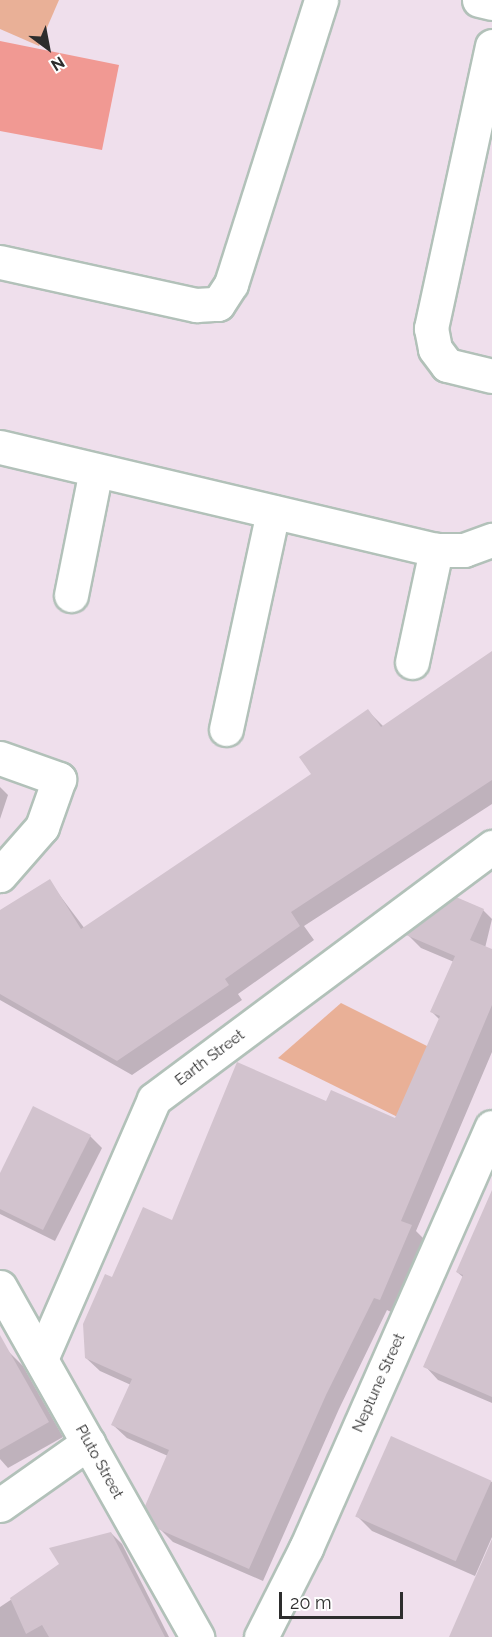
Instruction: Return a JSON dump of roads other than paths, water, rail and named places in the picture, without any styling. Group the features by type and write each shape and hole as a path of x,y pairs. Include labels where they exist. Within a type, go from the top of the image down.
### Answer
{"street":[{"path":"0,262 196,305 218,304 231,284 321,0"},
{"path":"479,0 492,3"},
{"path":"492,46 431,328 435,349 447,365 492,376"},
{"path":"0,447 436,550 464,550 492,540"},
{"path":"71,595 96,470"},
{"path":"226,729 273,512"},
{"path":"412,662 436,550"},
{"path":"0,758 59,778 42,827 0,875"},
{"name":"Earth Street","path":"41,1359 154,1099 492,847"},
{"name":"Neptune Street","path":"261,1637 306,1548 492,1127"},
{"name":"Pluto Street","path":"0,1287 197,1637"},
{"path":"0,1505 88,1443"}]}
